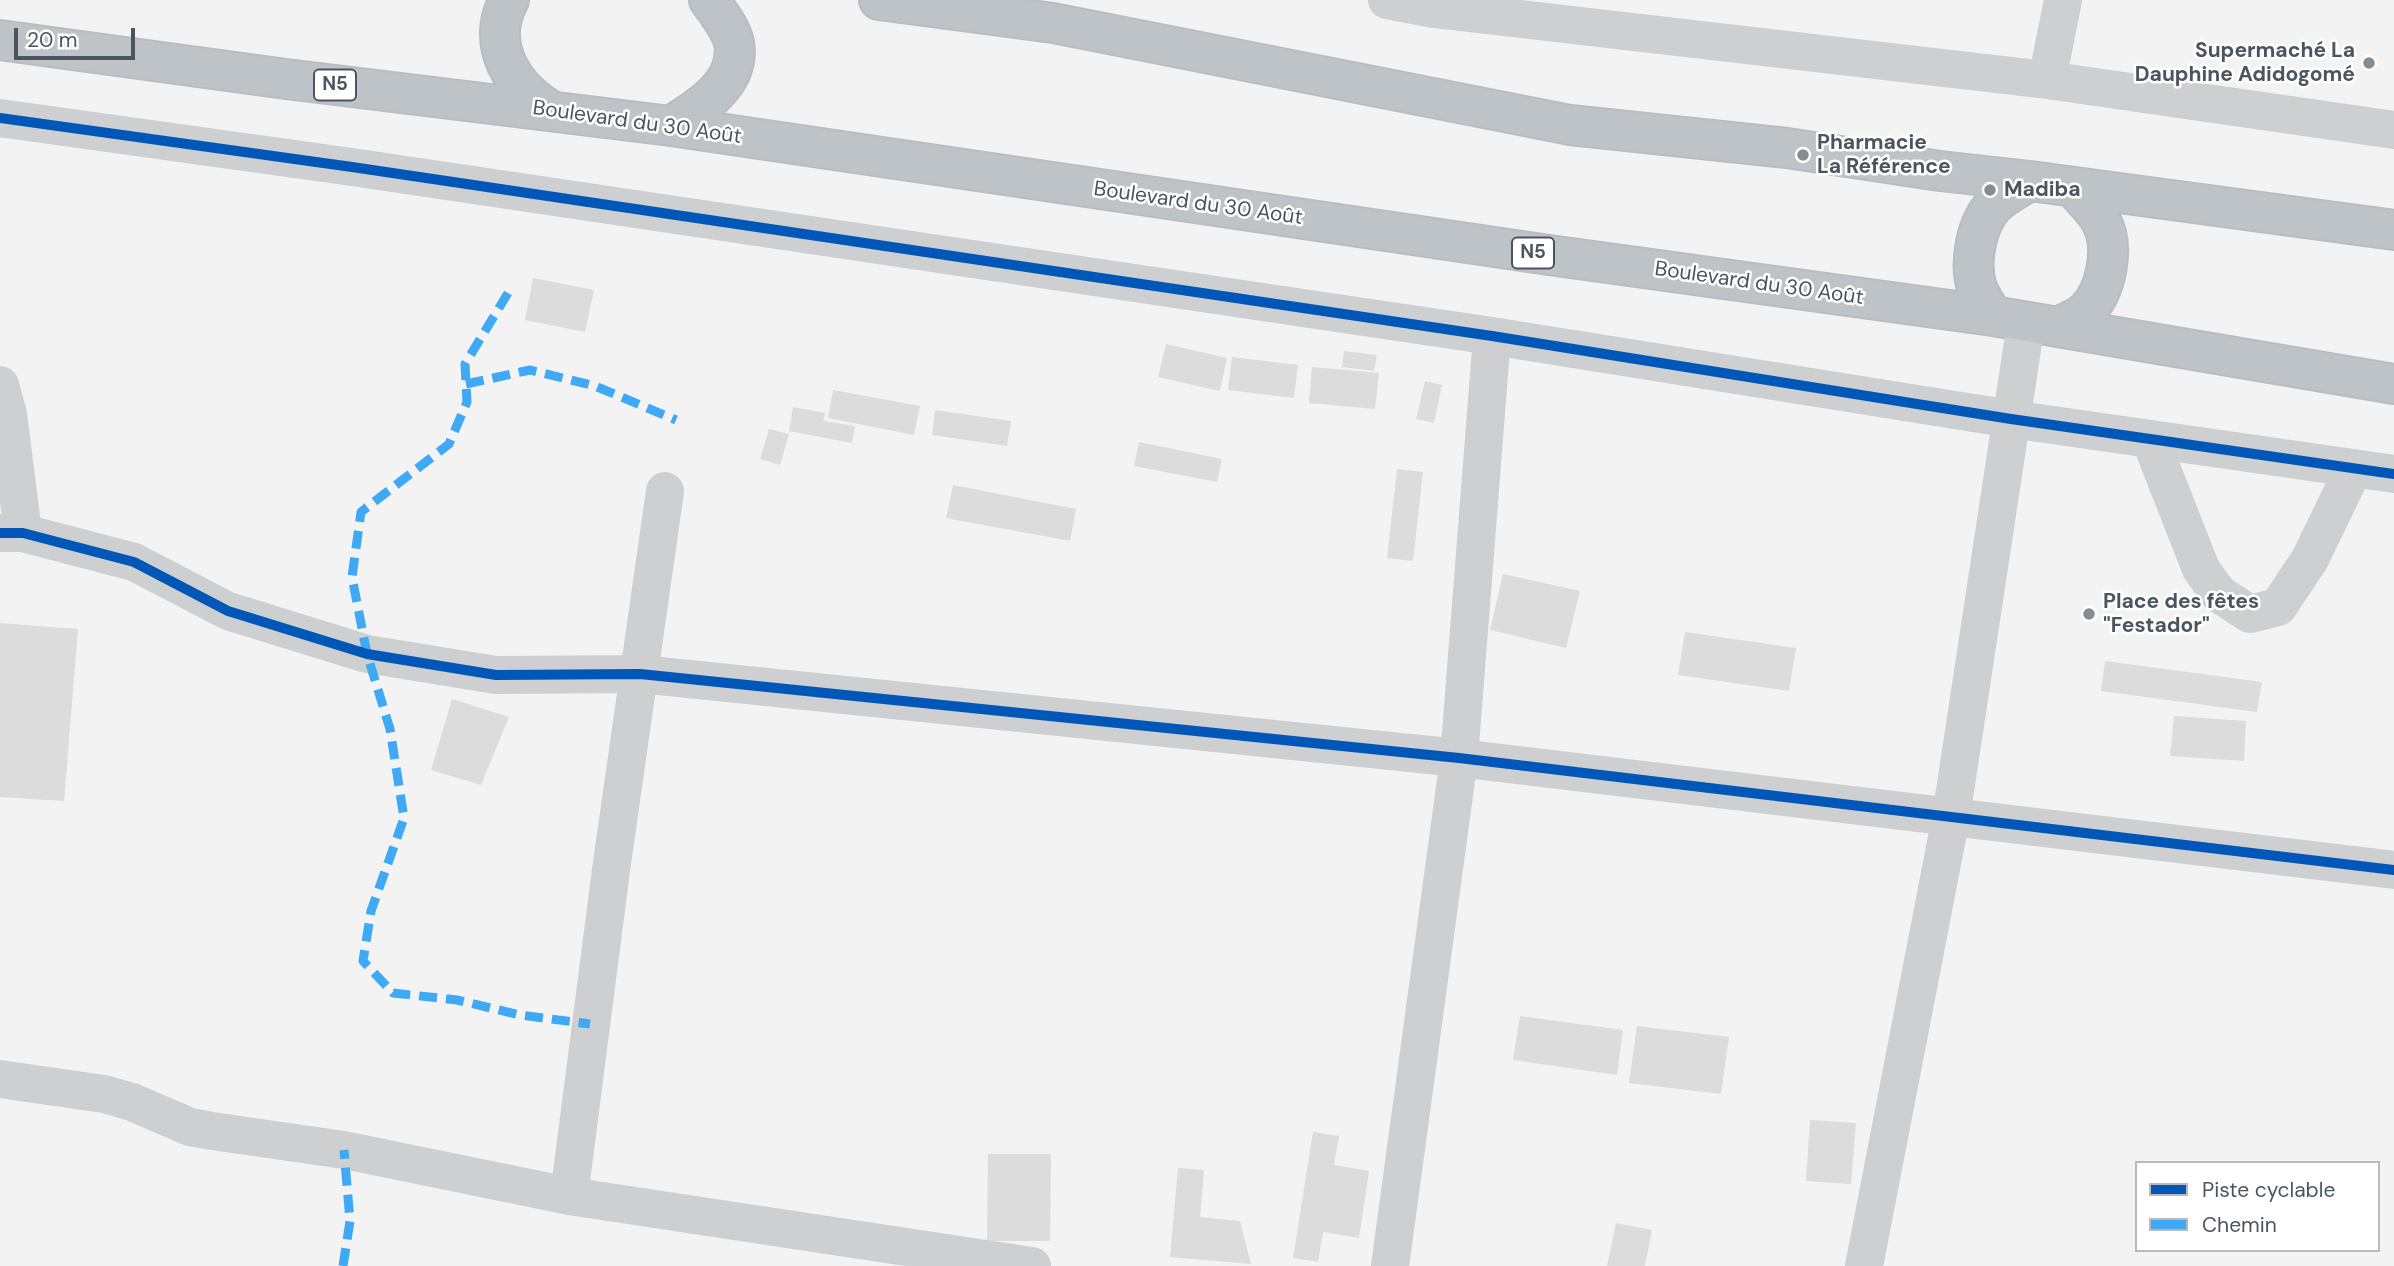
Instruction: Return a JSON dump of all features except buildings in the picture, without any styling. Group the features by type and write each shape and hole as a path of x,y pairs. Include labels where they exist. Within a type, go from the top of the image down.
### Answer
{"highway":[{"path":"509,0 504,9 499,33 502,55 512,75 525,91 552,111"},
{"path":"671,127 703,106 715,94 728,78 734,60 734,41 709,0"},
{"path":"879,0 1053,23 1570,125 1787,148 1940,171 2394,230"},
{"name":"Boulevard du 30 Août","path":"0,40 299,81 671,127 1549,256 2025,322 2394,384"},
{"path":"2030,181 2007,194 1984,217 1979,230 1975,262 1976,285 2025,322 2086,311 2103,282 2109,249 2105,231 2100,219 2073,187"}],"street":[{"path":"1387,0 1434,9 2048,80 2394,130"},
{"path":"2048,80 2063,0"},
{"path":"5,130 379,171 1492,336 2011,419 2394,474"},
{"path":"1864,1266 1951,817 2025,322"},
{"path":"1390,1266 1459,758 1492,336"},
{"path":"0,385 8,414 11,533 134,562 228,611 367,654 496,675 640,674 1459,758 2394,870"},
{"path":"2150,439 2202,569 2219,594 2250,614 2278,607 2310,559 2354,468"},
{"path":"569,1196 664,491"},
{"path":"0,1080 103,1094 132,1102 190,1127 344,1150 569,1196 1031,1266"}],"marked path":[{"path":"508,293 465,364 467,402 449,444 361,512 352,577 367,654 390,729 404,818 371,911 363,961 393,993 457,1000 520,1015 590,1024"},
{"path":"466,384 530,370 595,386 676,420"},
{"path":"343,1266 350,1221 344,1150"}],"cycle path":[{"path":"0,118 352,167 1492,336 2011,419 2394,474"},
{"path":"0,533 23,533 134,562 228,611 367,654 496,675 640,674 1459,758 2394,870"}],"place":[{"name":"Supermaché La Dauphine Adidogomé","path":"2369,63"},
{"name":"Pharmacie La Référence","path":"1803,155"},
{"name":"Madiba","path":"1990,190"},
{"name":"Place des fêtes \"Festador\"","path":"2089,614"}]}
